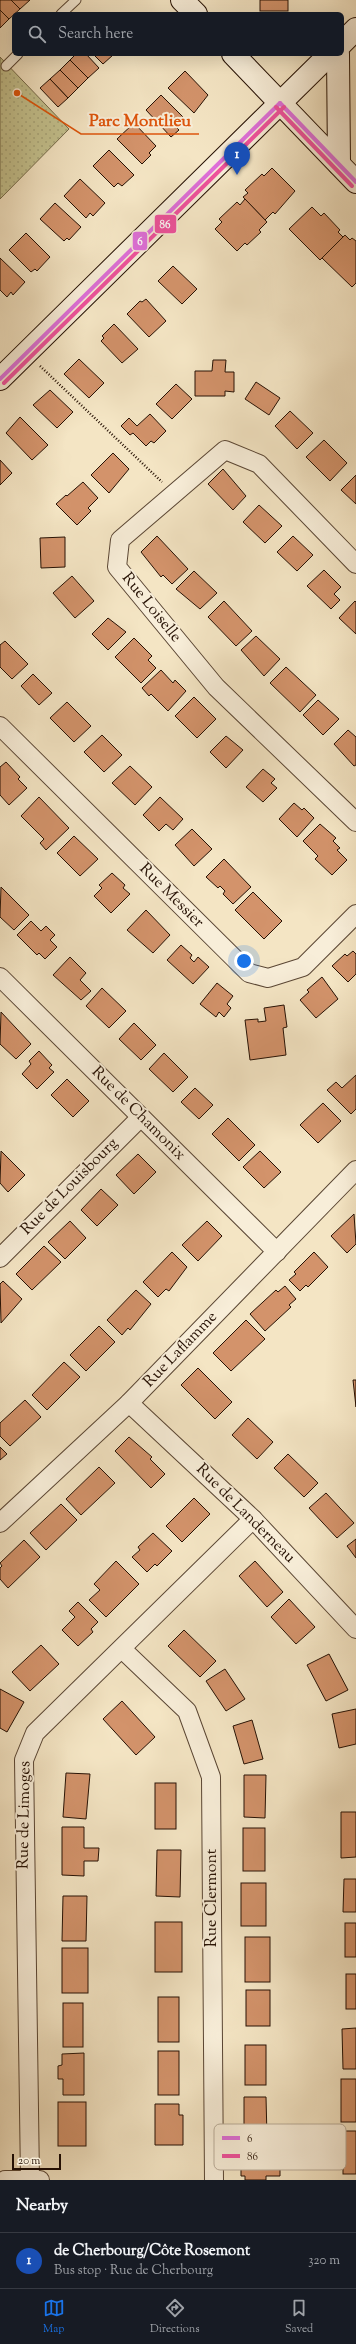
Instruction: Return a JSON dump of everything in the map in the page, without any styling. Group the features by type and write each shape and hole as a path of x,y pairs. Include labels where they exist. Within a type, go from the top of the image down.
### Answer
{"street":[{"path":"182,0 194,12"},
{"path":"344,41 356,29"},
{"path":"235,56 356,182"},
{"path":"0,379 328,56"},
{"path":"338,56 339,164"},
{"name":"Rue Loiselle","path":"356,564 259,464 225,450 120,540 117,567 216,687 356,822"},
{"name":"Rue Messier","path":"0,726 249,973 268,978 302,967 356,914"},
{"name":"Rue de Chamonix","path":"0,977 277,1252"},
{"name":"Rue de Louisbourg","path":"3,1249 141,1117"},
{"name":"Rue Laflamme","path":"0,1523 129,1403 356,1170"},
{"name":"Rue de Landerneau","path":"129,1403 253,1519 356,1629"},
{"name":"Rue de Limoges","path":"30,2180 24,1760 35,1733 253,1519"},
{"name":"Rue Clermont","path":"122,1649 187,1711 211,1778 214,2180"},
{"path":"5,2180 40,2180"}],"lane":[{"path":"63,12 76,0"},
{"path":"6,66 16,56"}],"path":[{"path":"27,353 174,494"}],"shaded area":[{"path":"0,57 69,129 0,199"}],"building":[{"path":"0,0 11,0 20,9 17,12 12,12 12,16 9,19 0,10"},
{"path":"11,0 30,0 20,9"},
{"path":"260,0 288,0 288,11 260,11"},
{"path":"0,10 9,19 0,28"},
{"path":"74,56 88,56 99,68 88,78 70,60"},
{"path":"95,56 112,56 103,64"},
{"path":"70,60 88,78 78,88 60,70"},
{"path":"60,70 78,88 68,98 50,79"},
{"path":"185,71 208,95 194,113 168,88"},
{"path":"50,79 68,98 58,107 40,88"},
{"path":"161,95 184,118 175,126 179,130 171,137 146,110"},
{"path":"134,123 156,146 149,153 151,155 142,164 117,139"},
{"path":"109,150 134,175 122,186 118,183 114,187 93,166"},
{"path":"272,168 295,191 275,214 273,212 265,220 243,197 248,193 245,190 262,174 264,176"},
{"path":"80,179 105,203 93,216 90,213 86,218 64,196"},
{"path":"245,199 267,222 259,230 261,232 247,245 245,243 237,251 215,229 222,222 219,219 237,202 240,205"},
{"path":"55,203 81,227 69,240 67,238 64,241 40,219"},
{"path":"312,207 321,216 324,213 340,230 338,232 343,237 320,260 289,229"},
{"path":"26,233 50,257 37,271 35,269 31,272 9,250"},
{"path":"345,235 350,240 352,238 356,241 356,283 352,287 322,258"},
{"path":"0,258 25,282 13,295 11,292 7,297 0,290"},
{"path":"173,266 197,289 182,304 158,281"},
{"path":"146,299 166,321 149,337 127,314 140,301 142,302"},
{"path":"114,324 138,349 122,363 101,341 104,338 102,336"},
{"path":"79,359 104,383 89,398 64,374"},
{"path":"213,360 226,360 225,372 234,372 234,392 225,391 225,396 195,396 195,371 212,371"},
{"path":"256,382 280,398 269,415 245,399"},
{"path":"176,384 192,399 172,419 156,404"},
{"path":"50,390 73,412 57,428 33,405"},
{"path":"290,411 313,433 297,449 275,426"},
{"path":"150,414 166,431 154,443 151,441 146,446 133,433 130,435 121,426 129,418 137,426"},
{"path":"20,417 48,445 32,460 6,433"},
{"path":"324,440 347,463 330,481 306,457"},
{"path":"113,453 129,469 109,493 91,475"},
{"path":"0,460 12,473 0,485"},
{"path":"223,469 246,496 233,510 208,484"},
{"path":"356,475 356,504 341,490"},
{"path":"83,482 98,498 88,508 91,511 77,525 56,504"},
{"path":"259,505 282,526 265,543 243,522"},
{"path":"157,536 188,569 172,584 163,575 161,577 141,552"},
{"path":"293,536 313,555 297,571 277,552"},
{"path":"65,537 65,567 41,568 40,538"},
{"path":"324,570 341,587 334,594 340,600 331,609 307,586"},
{"path":"194,571 217,593 200,609 176,589"},
{"path":"72,576 94,601 75,618 53,593"},
{"path":"224,601 252,631 236,646 208,617"},
{"path":"355,601 356,602 356,634 339,618"},
{"path":"108,618 126,632 108,650 92,634"},
{"path":"256,636 280,659 264,676 241,650"},
{"path":"134,638 152,656 148,660 156,668 141,683 115,657"},
{"path":"5,641 28,664 12,679 0,667 0,645"},
{"path":"286,667 316,695 300,712 270,683"},
{"path":"161,670 173,683 175,680 186,691 168,711 151,694 149,696 142,688"},
{"path":"33,674 52,693 39,705 21,686"},
{"path":"194,697 216,719 197,738 175,716"},
{"path":"318,700 339,719 323,735 303,715"},
{"path":"67,702 91,726 74,742 50,718"},
{"path":"348,730 356,737 356,765 354,766 334,744"},
{"path":"102,735 122,755 104,772 84,752"},
{"path":"226,736 243,750 226,768 210,752"},
{"path":"6,762 20,777 18,779 27,788 9,805 0,795 0,767"},
{"path":"130,766 152,787 135,805 112,783"},
{"path":"263,769 275,779 271,783 277,788 263,802 246,787"},
{"path":"39,797 69,828 46,850 40,843 44,839 21,816"},
{"path":"160,797 183,819 173,830 166,824 159,831 143,815"},
{"path":"294,803 302,810 304,808 314,818 297,837 279,819"},
{"path":"320,824 336,838 333,841 340,848 337,850 347,860 332,875 315,859 318,856 303,841"},
{"path":"192,829 212,849 194,866 175,845"},
{"path":"74,836 98,859 80,876 57,853"},
{"path":"224,859 251,887 233,904 223,894 225,891 220,886 218,888 206,877"},
{"path":"112,873 125,885 123,888 130,894 111,913 94,896 102,888 99,885"},
{"path":"1,887 29,915 14,930 0,917"},
{"path":"253,892 282,921 264,939 235,910"},
{"path":"146,910 170,935 153,953 127,930"},
{"path":"31,921 41,931 46,926 55,935 50,940 57,947 45,959 39,953 37,955 17,935"},
{"path":"181,945 192,955 190,958 194,962 198,957 209,967 193,984 167,960"},
{"path":"353,951 356,954 356,974 348,982 332,966 345,954 347,956"},
{"path":"70,957 86,973 80,980 91,991 81,1000 53,975"},
{"path":"322,977 338,999 316,1018 300,1000 309,992 307,990"},
{"path":"217,983 233,996 227,1004 231,1008 224,1017 219,1012 216,1017 200,1004"},
{"path":"102,988 126,1011 109,1028 86,1006"},
{"path":"284,1005 287,1027 283,1028 286,1055 250,1060 245,1020 258,1019 258,1022 266,1021 264,1008"},
{"path":"1,1012 31,1044 16,1059 0,1044"},
{"path":"134,1023 156,1045 141,1060 119,1039"},
{"path":"39,1051 52,1065 49,1068 54,1072 37,1089 22,1074 31,1064 29,1061"},
{"path":"164,1053 188,1077 173,1092 149,1069"},
{"path":"356,1075 356,1109 351,1114 327,1090 336,1082 342,1088"},
{"path":"67,1079 89,1101 73,1117 51,1095"},
{"path":"195,1088 213,1105 199,1119 181,1102"},
{"path":"323,1103 341,1121 318,1143 300,1125"},
{"path":"228,1118 255,1145 239,1161 212,1134"},
{"path":"1,1151 25,1175 8,1192 0,1183"},
{"path":"260,1151 281,1172 264,1188 243,1167"},
{"path":"138,1154 156,1172 134,1194 116,1175"},
{"path":"101,1189 118,1205 97,1226 81,1210"},
{"path":"354,1214 356,1244 347,1253 331,1236"},
{"path":"70,1221 86,1238 65,1259 48,1242"},
{"path":"207,1221 222,1236 198,1261 182,1245"},
{"path":"44,1246 61,1262 32,1290 16,1274"},
{"path":"172,1252 187,1267 169,1291 166,1289 158,1297 143,1282"},
{"path":"314,1252 328,1267 308,1287 306,1285 300,1291 289,1280 296,1274 294,1272"},
{"path":"3,1281 22,1299 1,1323 0,1284"},
{"path":"285,1286 296,1299 289,1305 291,1307 265,1331 250,1314 276,1290 278,1292"},
{"path":"136,1290 151,1304 130,1330 128,1328 122,1335 107,1320"},
{"path":"246,1320 265,1339 231,1371 213,1353"},
{"path":"99,1326 115,1342 86,1371 70,1355"},
{"path":"64,1362 80,1377 47,1410 32,1395"},
{"path":"198,1368 232,1402 215,1419 181,1385"},
{"path":"353,1380 356,1380 356,1407"},
{"path":"25,1400 41,1417 10,1446 0,1436 0,1423"},
{"path":"248,1418 273,1442 257,1459 232,1435"},
{"path":"129,1437 152,1457 150,1459 165,1474 151,1488 115,1451"},
{"path":"0,1447 7,1454 0,1460"},
{"path":"288,1454 318,1483 304,1497 274,1468"},
{"path":"99,1467 115,1483 81,1515 66,1499"},
{"path":"326,1493 354,1523 337,1538 309,1508"},
{"path":"194,1498 210,1514 182,1542 166,1526"},
{"path":"61,1504 77,1520 46,1550 30,1533"},
{"path":"153,1533 172,1551 157,1566 155,1564 147,1572 132,1557 140,1550 138,1547"},
{"path":"356,1539 356,1558 347,1546"},
{"path":"24,1540 40,1557 8,1588 0,1579 0,1568 2,1566 0,1563"},
{"path":"116,1561 139,1584 106,1617 89,1600 100,1590 94,1584"},
{"path":"255,1561 283,1592 267,1607 239,1576"},
{"path":"289,1599 315,1627 296,1644 271,1617"},
{"path":"78,1602 98,1622 91,1629 93,1632 78,1646 62,1630 75,1617 69,1611"},
{"path":"184,1630 216,1661 200,1677 168,1646"},
{"path":"41,1645 59,1664 30,1691 12,1672"},
{"path":"329,1654 348,1690 326,1701 307,1665"},
{"path":"225,1669 245,1699 226,1711 206,1681"},
{"path":"0,1689 24,1702 7,1732 0,1728"},
{"path":"122,1701 155,1737 136,1755 103,1719"},
{"path":"356,1709 356,1744 339,1748 332,1714"},
{"path":"252,1720 263,1759 244,1764 233,1726"},
{"path":"66,1773 90,1774 86,1819 63,1817"},
{"path":"244,1775 266,1775 265,1818 244,1817"},
{"path":"155,1783 176,1783 176,1829 155,1829"},
{"path":"341,1812 356,1812 356,1857 341,1858"},
{"path":"62,1827 84,1827 84,1848 99,1848 98,1861 84,1861 84,1876 62,1875"},
{"path":"243,1828 265,1828 265,1871 243,1871"},
{"path":"157,1850 181,1850 180,1897 156,1896"},
{"path":"344,1879 356,1879 356,1912 343,1912"},
{"path":"241,1883 266,1883 266,1926 241,1926"},
{"path":"63,1896 87,1896 86,1941 62,1941"},
{"path":"155,1922 182,1922 182,1972 155,1972"},
{"path":"345,1923 356,1923 356,1957 345,1957"},
{"path":"245,1937 270,1937 270,1982 245,1982"},
{"path":"62,1948 88,1948 88,1993 62,1993"},
{"path":"346,1974 356,1974 356,2009 346,2009"},
{"path":"246,1990 270,1990 270,2026 246,2026"},
{"path":"158,1997 179,1997 179,2042 158,2042"},
{"path":"63,2003 83,2003 83,2047 63,2047"},
{"path":"356,2028 356,2069 343,2069 342,2029"},
{"path":"245,2045 266,2045 266,2085 245,2085"},
{"path":"158,2051 179,2051 179,2095 158,2095"},
{"path":"84,2053 84,2095 63,2095 63,2079 58,2079 58,2066 62,2065 62,2054"},
{"path":"341,2079 356,2079 356,2122 341,2122"},
{"path":"244,2097 266,2097 267,2124 244,2124"},
{"path":"58,2102 86,2102 86,2146 58,2146"},
{"path":"155,2104 179,2104 179,2115 183,2115 183,2145 155,2145"},
{"path":"346,2131 356,2131 356,2174 343,2174 343,2170 346,2170"},
{"path":"241,2170 280,2170 280,2176 266,2176 266,2180 245,2180 245,2176 241,2176"}],"transit line":[{"name":"6","path":"280,103 356,182"},
{"name":"6","path":"0,379 280,103"},
{"name":"86","path":"276,107 352,186"},
{"name":"86","path":"4,383 284,107"}],"place":[{"name":"Parc Montlieu","path":"17,93"},
{"name":"de Cherbourg/Côte Rosemont","path":"237,175"}]}
